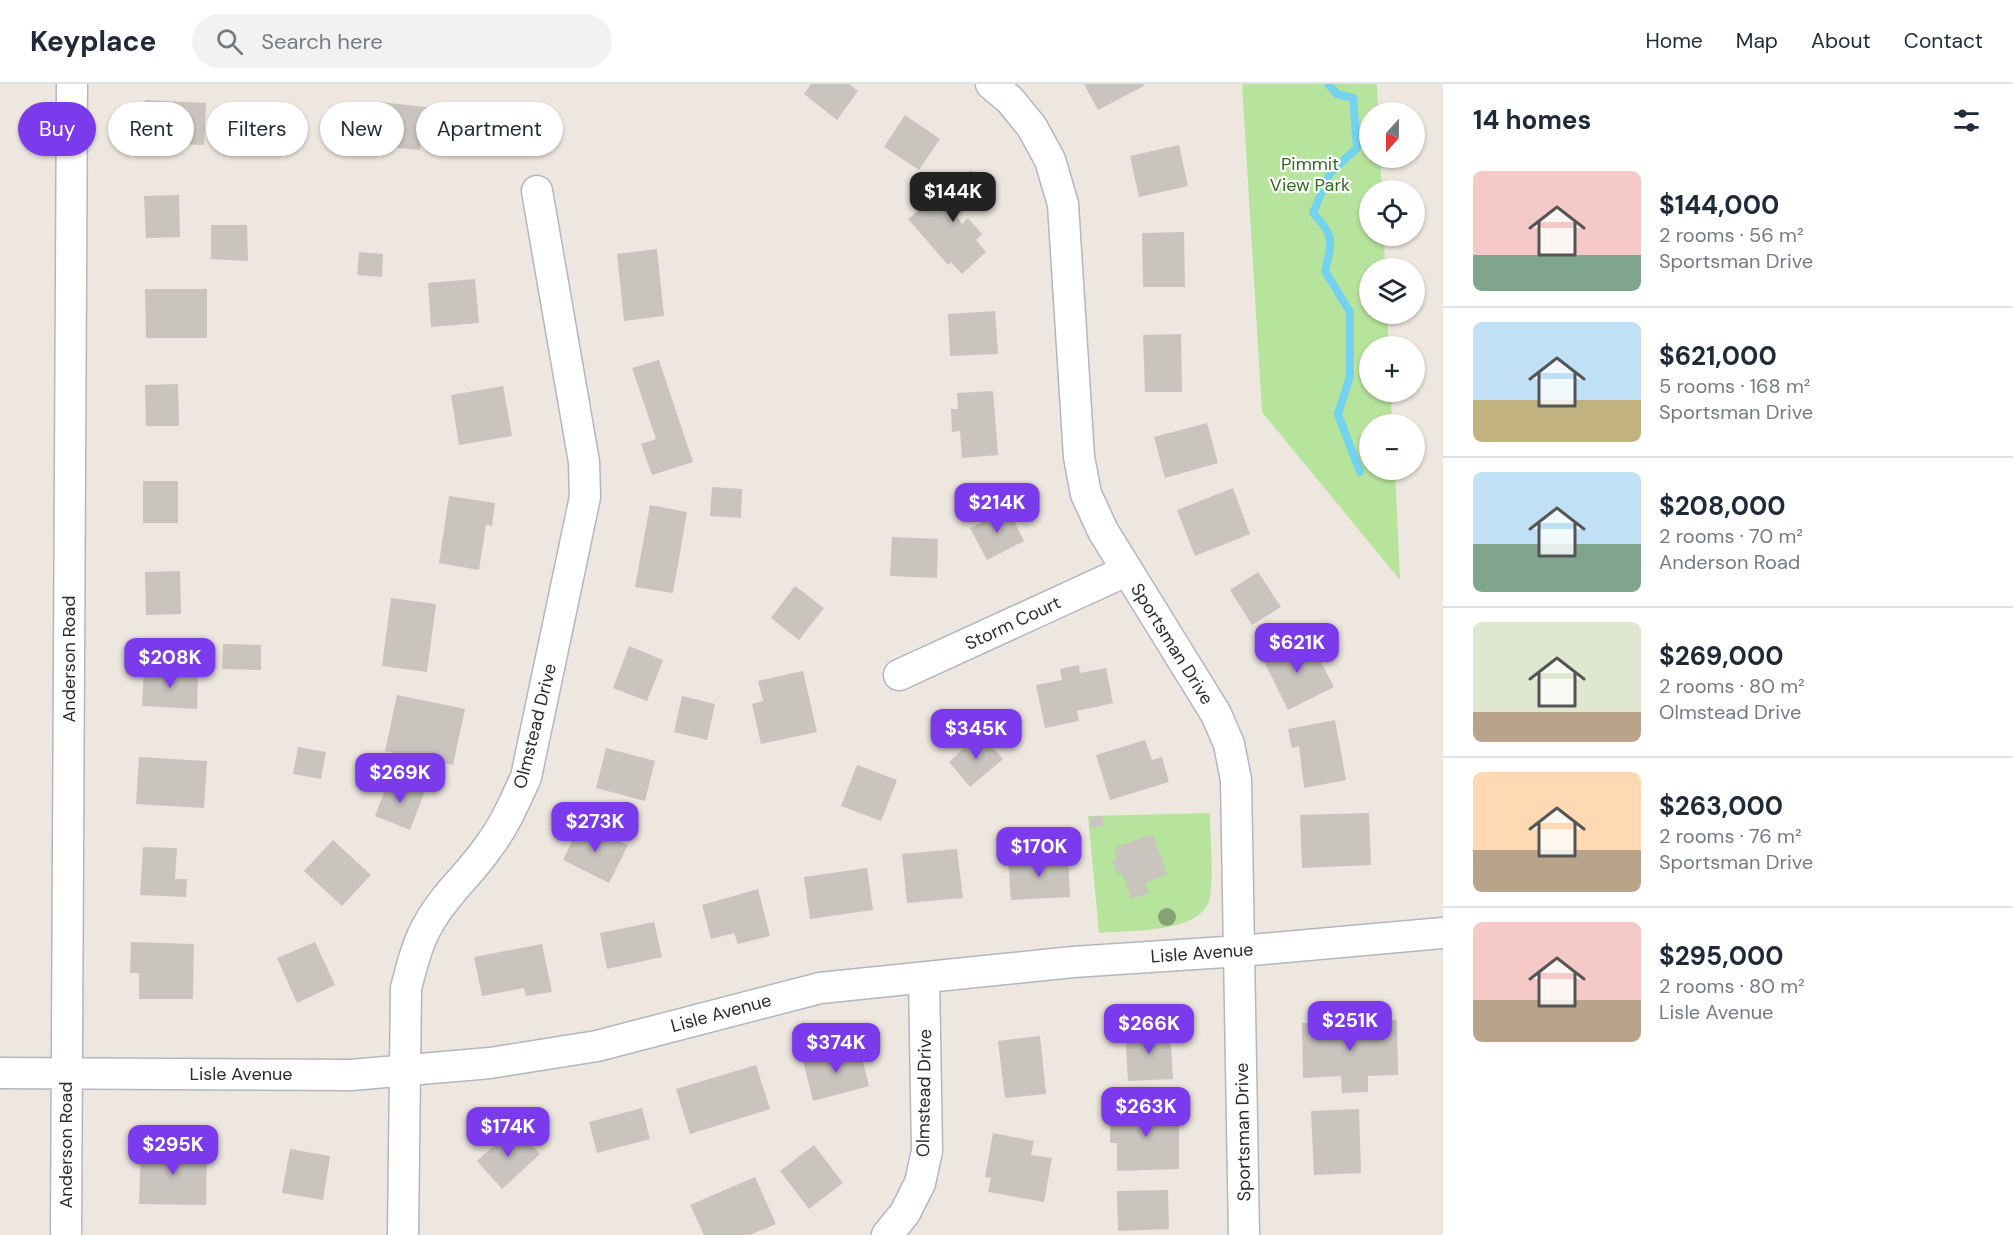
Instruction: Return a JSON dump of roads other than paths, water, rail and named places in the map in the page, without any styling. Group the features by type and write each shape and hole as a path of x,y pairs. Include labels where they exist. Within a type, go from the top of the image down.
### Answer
{"street":[{"name":"Anderson Road","path":"66,1235 72,84"},
{"name":"Sportsman Drive","path":"991,84 1010,99 1032,127 1050,160 1063,204 1079,457 1086,494 1103,531 1126,571 1213,708 1229,744 1236,780 1244,1235"},
{"name":"Olmstead Drive","path":"403,1235 406,988 415,953 428,923 447,895 488,848 511,812 526,777 585,497 584,462 537,191"},
{"name":"Storm Court","path":"899,675 1126,571"},
{"name":"Lisle Avenue","path":"0,1073 351,1075 490,1063 597,1046 800,992 1073,962 1240,951 1443,933"},
{"name":"Olmstead Drive","path":"887,1235 905,1213 920,1183 927,1151 924,978"}],"waterway":[{"path":"1328,84 1337,94 1353,98 1357,148 1330,173 1313,213 1325,227 1330,239 1325,271 1350,312 1350,376 1338,414 1359,469"}],"park label":[{"name":"Pimmit View Park","path":"1310,174"}]}
